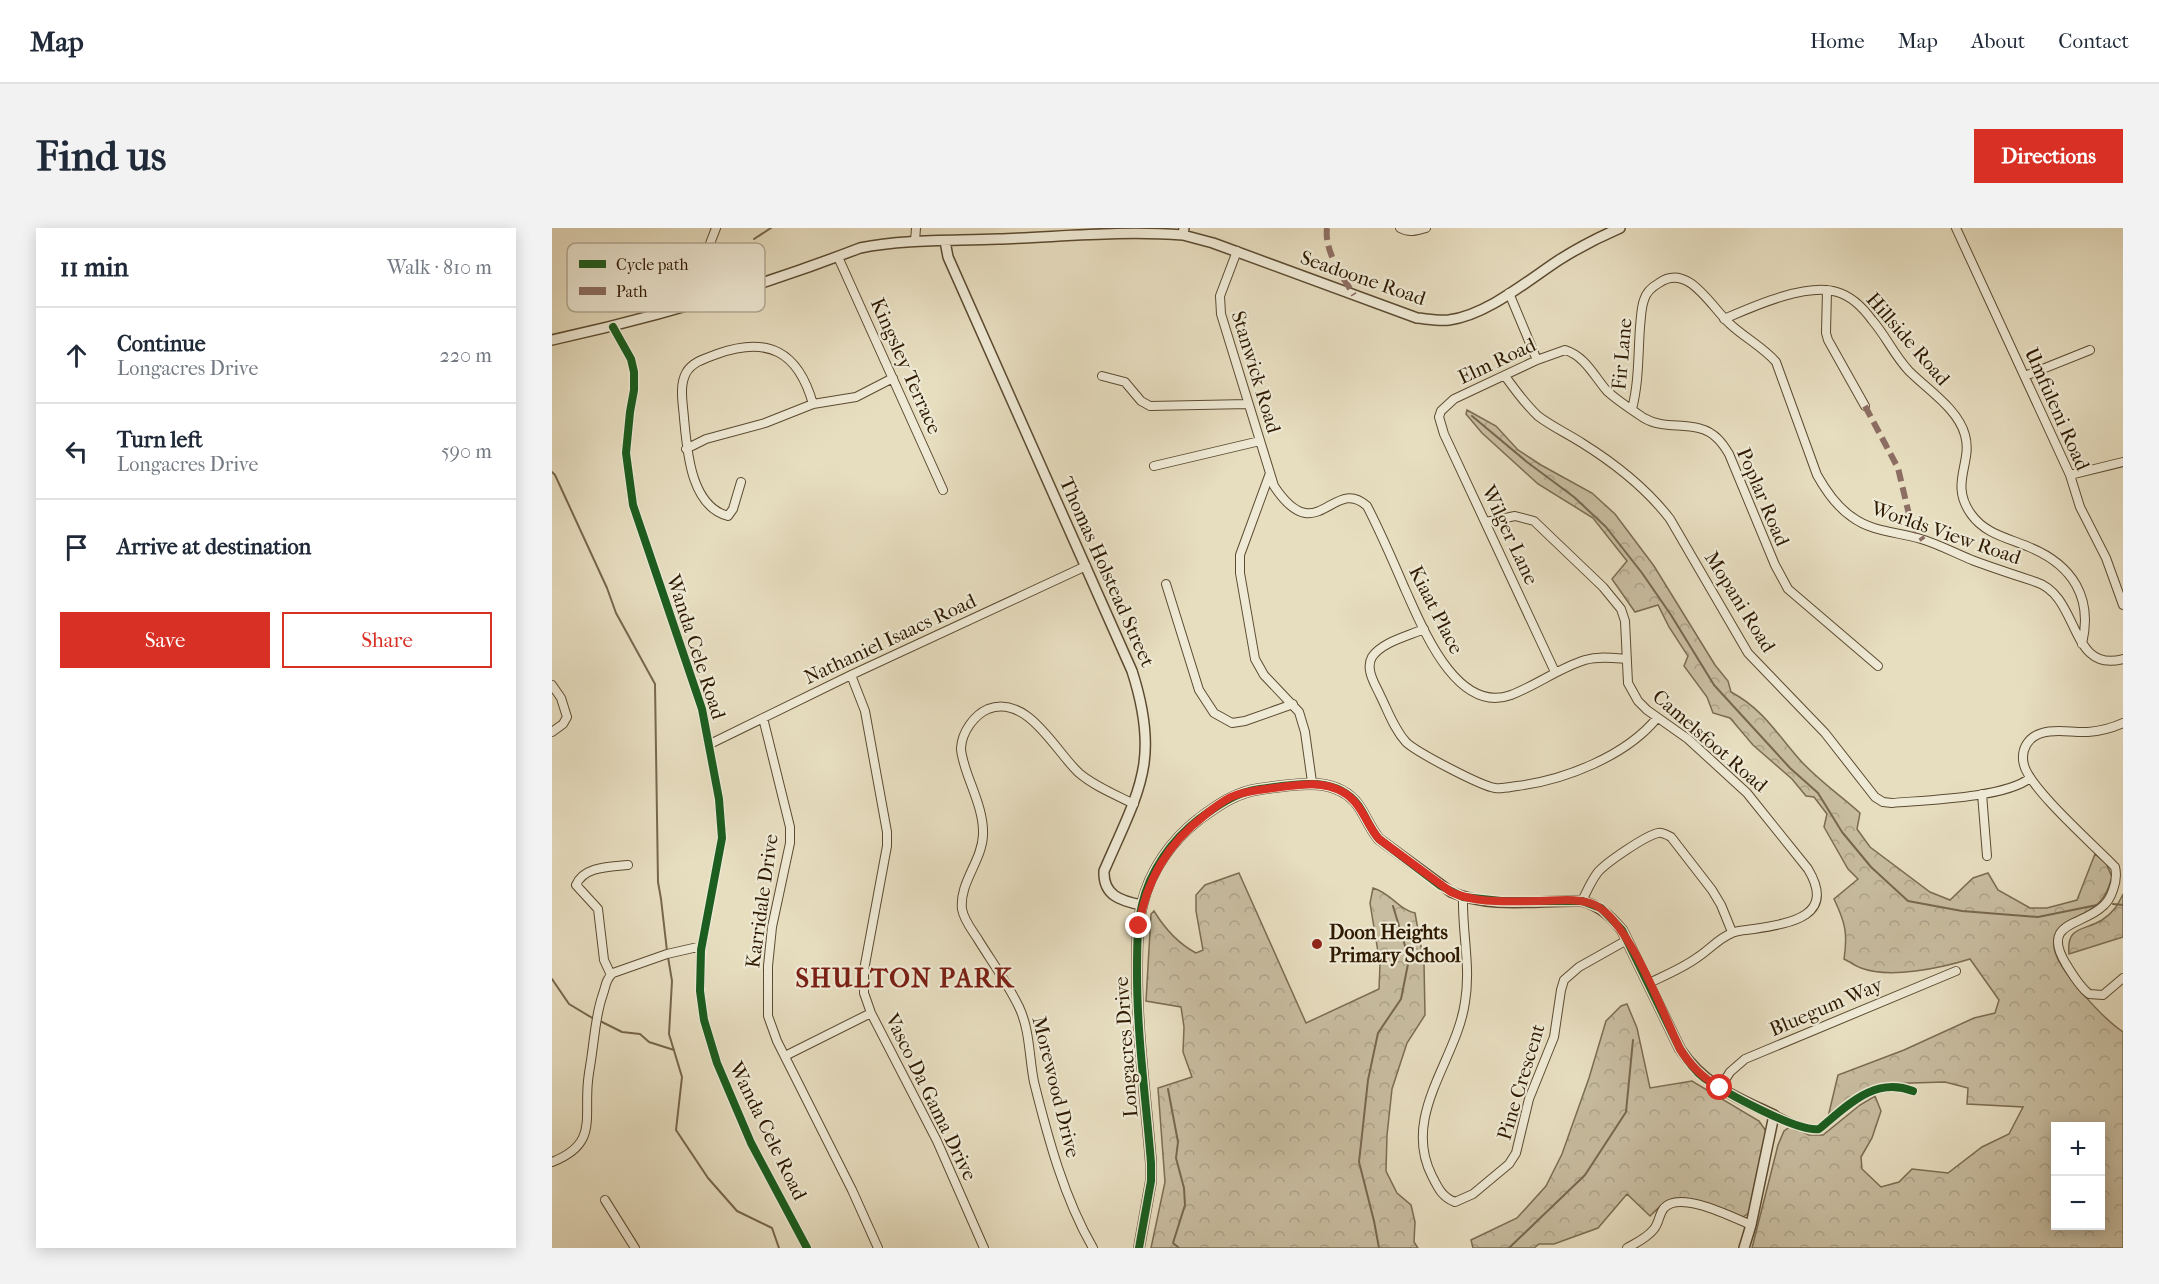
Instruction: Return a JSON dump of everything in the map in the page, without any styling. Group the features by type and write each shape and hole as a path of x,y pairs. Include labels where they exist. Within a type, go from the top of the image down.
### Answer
{"street":[{"path":"710,243 716,228"},
{"path":"915,242 916,228"},
{"path":"765,283 874,245 1131,233 1145,228"},
{"path":"1400,228 1406,231 1416,231 1426,228"},
{"name":"Seadoone Road","path":"1131,233 1183,231 1417,318 1450,320 1484,309 1593,240 1620,228"},
{"name":"Umfuleni Road","path":"1956,228 2070,475 2080,507 2106,558 2123,604"},
{"name":"Thomas Holstead Street","path":"945,242 948,256 1132,671 1146,732 1145,767 1134,804 1104,871 1104,880 1107,889 1113,895 1142,905"},
{"name":"Stanwick Road","path":"1237,251 1219,304 1269,473 1274,486 1284,500"},
{"name":"Kingsley Terrace","path":"838,257 943,490"},
{"name":"Fir Lane","path":"1632,409 1637,391 1643,302 1652,287 1674,276 1684,278 1692,283 1724,319"},
{"path":"1827,290 1826,333 1828,340 1864,406"},
{"name":"Hillside Road","path":"1724,319 1807,291 1827,290 1844,294 1860,306 1879,328 1903,365 1962,424 1967,450 1960,486 1970,513 1979,524 1992,533 2029,547 2055,562 2073,580 2083,597 2086,615 2082,644"},
{"path":"1509,293 1537,360"},
{"path":"552,340 613,327 667,312"},
{"name":"Worlds View Road","path":"1724,319 1776,362 1817,475 1843,510 1875,529 1923,540 2041,584 2060,598 2082,644 2091,654 2098,659 2110,662 2123,659"},
{"name":"Wanda Cele Road","path":"613,327 631,359 634,372 626,453 633,505 702,709 719,799 722,838 702,946 700,991 704,1020 711,1048 751,1143 807,1248"},
{"path":"741,482 728,516 710,504 696,484 686,448 683,382 688,370 693,365 714,355 746,346 774,349 798,370 805,381 813,404"},
{"name":"Elm Road","path":"1441,411 1454,399 1537,360 1565,350 1572,352"},
{"path":"2025,376 2090,350"},
{"name":"Poplar Road","path":"1572,352 1580,357 1610,393 1655,423 1693,426 1709,432 1718,439 1729,454 1774,565 1788,588 1878,666"},
{"path":"1102,376 1125,382 1141,401 1150,406 1248,404"},
{"name":"Mopani Road","path":"1505,376 1522,400 1541,418 1601,455 1661,507 1748,652 1820,727 1875,796 1883,802 1892,803 1982,794 2018,786 2030,778"},
{"path":"686,448 706,439 765,423 813,404 856,397 893,378"},
{"name":"Wilger Lane","path":"1441,411 1440,424 1555,672"},
{"path":"1154,466 1260,441"},
{"path":"2070,475 2123,462"},
{"path":"1269,473 1239,563 1255,659 1264,675 1293,704 1302,719 1312,782"},
{"name":"Kiaat Place","path":"1284,500 1292,509 1307,514 1346,498 1361,501 1367,506 1424,629 1448,669 1459,681 1485,696 1497,699 1512,694 1586,659 1600,657 1626,659"},
{"name":"Camelsfoot Road","path":"1486,522 1515,516 1534,521 1544,528 1603,587 1621,609 1625,621 1628,683 1632,693 1642,706 1688,739 1747,792 1815,880 1818,898 1813,908 1805,915 1761,928 1732,932 1686,965 1649,983"},
{"name":"Nathaniel Isaacs Road","path":"710,744 851,675 1086,566"},
{"path":"1166,584 1199,690 1214,712 1232,723 1245,721 1293,704"},
{"path":"1424,629 1378,651 1370,660 1369,666 1373,680 1398,731 1408,745 1487,786 1502,788 1560,778 1628,744 1650,727 1657,718"},
{"name":"Vasco Da Gama Drive","path":"851,675 865,711 887,839 864,970 864,993 871,1013 937,1141 984,1248"},
{"path":"552,685 561,698 567,717 563,724 552,732"},
{"name":"Morewood Drive","path":"1094,1248 1080,1224 1058,1166 1035,1082 1020,1009 965,918 962,899 964,888 981,848 983,836 981,812 961,748 964,735 978,715 990,708 1012,708 1034,721 1080,774 1134,804"},
{"name":"Karridale Drive","path":"764,718 790,827 790,843 772,927 767,1000 772,1028 878,1248"},
{"path":"2123,723 2088,732 2054,730 2035,735 2023,754 2023,763 2030,778 2043,794 2119,866 2110,897 2104,906 2066,927 2059,939 2060,954 2079,984 2089,994 2103,994 2123,978"},
{"name":"Longacres Drive","path":"1139,1248 1151,1181 1137,993 1137,950 1142,905 1164,855 1187,829 1237,794 1258,789 1312,782 1343,792 1356,802 1379,839 1441,886 1463,897 1501,901 1582,901 1594,904 1622,930 1680,1049 1692,1067 1720,1088 1774,1115 1812,1131 1819,1129 1861,1096 1875,1089 1889,1086 1913,1091"},
{"path":"1982,794 1987,856"},
{"path":"1582,901 1596,875 1604,866 1649,837 1658,833 1665,834 1671,837 1712,890 1722,905 1732,932"},
{"path":"611,975 604,960 598,909 576,885 588,872 598,868 628,865"},
{"name":"Pine Crescent","path":"1463,897 1468,976 1466,1000 1461,1022 1440,1071 1426,1114 1422,1141 1423,1154 1437,1186 1447,1199 1455,1202 1462,1201 1473,1194 1512,1160 1529,1099 1554,1037 1564,980 1579,967 1627,940"},
{"path":"552,1162 574,1150 587,1128 588,1078 599,1004 608,978 667,954 702,946"},
{"name":"Bluegum Way","path":"1720,1088 1730,1072 1745,1059 1956,971"},
{"path":"784,1056 871,1013"},
{"path":"1743,1248 1751,1225 1774,1115"},
{"path":"605,1200 635,1248"},
{"path":"1627,1248 1654,1229 1662,1210 1677,1201 1690,1202 1751,1225"}],"green space":[{"path":"1467,410 1496,426 1518,450 1592,493 1615,514 1654,566 1715,665 1728,681 1731,692 1761,714 1807,767 1860,813 1857,829 1870,847 1930,892 1950,900 1973,878 1988,873 1998,890 2030,908 2047,908 2077,900 2095,854 2106,863 2112,877 2104,897 2090,910 2062,926 2055,936 2054,947 2063,968 2072,980 2093,1005 2123,1032 2123,1248 1752,1248 1778,1145 1784,1131 1791,1126 1809,1135 1823,1135 1860,1105 1875,1096 1881,1111 1872,1138 1861,1157 1862,1169 1881,1187 1899,1182 1912,1169 1948,1173 1982,1147 2009,1134 2023,1107 1967,1104 1968,1088 1945,1082 1880,1084 1864,1091 1828,1117 1838,1075 1904,1050 1974,1018 1995,1013 1999,1000 1970,959 1930,969 1886,972 1861,968 1844,959 1845,928 1834,899 1858,879 1848,869 1824,827 1827,814 1814,797 1806,796 1792,779 1753,745 1730,718 1713,713 1707,697 1684,666 1688,656 1658,605 1635,612 1612,579 1627,561 1593,518 1538,484 1482,433 1466,414"},
{"path":"1239,873 1306,1023 1379,989 1380,964 1370,903 1373,888 1404,909 1415,913 1424,963 1425,1015 1407,1043 1392,1089 1386,1171 1397,1193 1411,1205 1415,1222 1414,1242 1418,1248 1151,1248 1165,1182 1158,1088 1192,1077 1183,1052 1184,1027 1181,1007 1146,1001 1151,914 1154,911 1172,935 1183,945 1196,953 1203,950 1196,911 1196,895 1205,885"},
{"path":"2123,894 2123,937 2069,954 2070,938 2074,933 2106,917 2115,908"},
{"path":"1627,1004 1637,1028 1650,1088 1692,1081 1759,1121 1766,1131 1750,1212 1743,1217 1706,1203 1677,1198 1666,1202 1650,1216 1627,1194 1598,1228 1554,1244 1539,1244 1534,1248 1473,1248 1471,1240 1517,1218 1546,1186 1562,1154 1606,1021 1621,1006"}],"waterway":[{"path":"754,239 771,228"},
{"path":"1472,416 1527,462 1574,497 1606,527 1671,615 1714,685 1790,768 1818,793 1842,832 1871,867 1908,901 1962,911 2038,917 2097,905"},
{"path":"552,472 607,588 616,613 655,684 658,882 667,951"},
{"path":"2113,904 2123,905"},
{"path":"1379,1248 1359,1162 1368,1080 1378,1033 1401,999 1409,959 1393,906"},
{"path":"668,957 672,981 669,1034 682,1077 676,1130 708,1178 737,1211 772,1228 779,1248"},
{"path":"552,979 569,1004 594,1019"},
{"path":"600,1021 622,1032 640,1034 649,1042 674,1050"},
{"path":"1509,1248 1585,1175 1626,1112 1633,1040"},
{"path":"1168,1089 1178,1142 1176,1158 1184,1188 1185,1205 1173,1243 1179,1248"}],"marked path":[{"path":"1327,228 1331,254 1339,272 1354,295"},
{"path":"1865,406 1898,468 1911,523 1923,540"}],"cycle path":[{"path":"613,327 631,359 634,372 626,453 633,505 702,709 719,799 722,838 701,950 700,991 704,1020 717,1063 751,1143 807,1248"},
{"path":"1139,1248 1151,1181 1137,997 1138,938 1142,905 1156,868 1180,836 1220,804 1251,791 1299,784 1325,785 1337,789 1348,795 1358,805 1379,839 1441,886 1463,897 1501,901 1582,901 1601,908 1622,930 1680,1049 1694,1068 1714,1084 1778,1118 1795,1125 1819,1129 1851,1103 1874,1090 1899,1087 1913,1091"}],"place":[{"name":"Doon Heights Primary School","path":"1317,944"}],"district":[{"name":"SHULTON PARK","path":"905,978"}],"route":[{"path":"1139,926 1147,890 1164,855 1187,829 1207,813 1237,794 1258,789 1312,782 1328,786 1343,792 1356,802 1379,839 1451,892 1463,897 1501,901 1582,901 1601,908 1622,930 1680,1049 1692,1067 1720,1088"}]}
